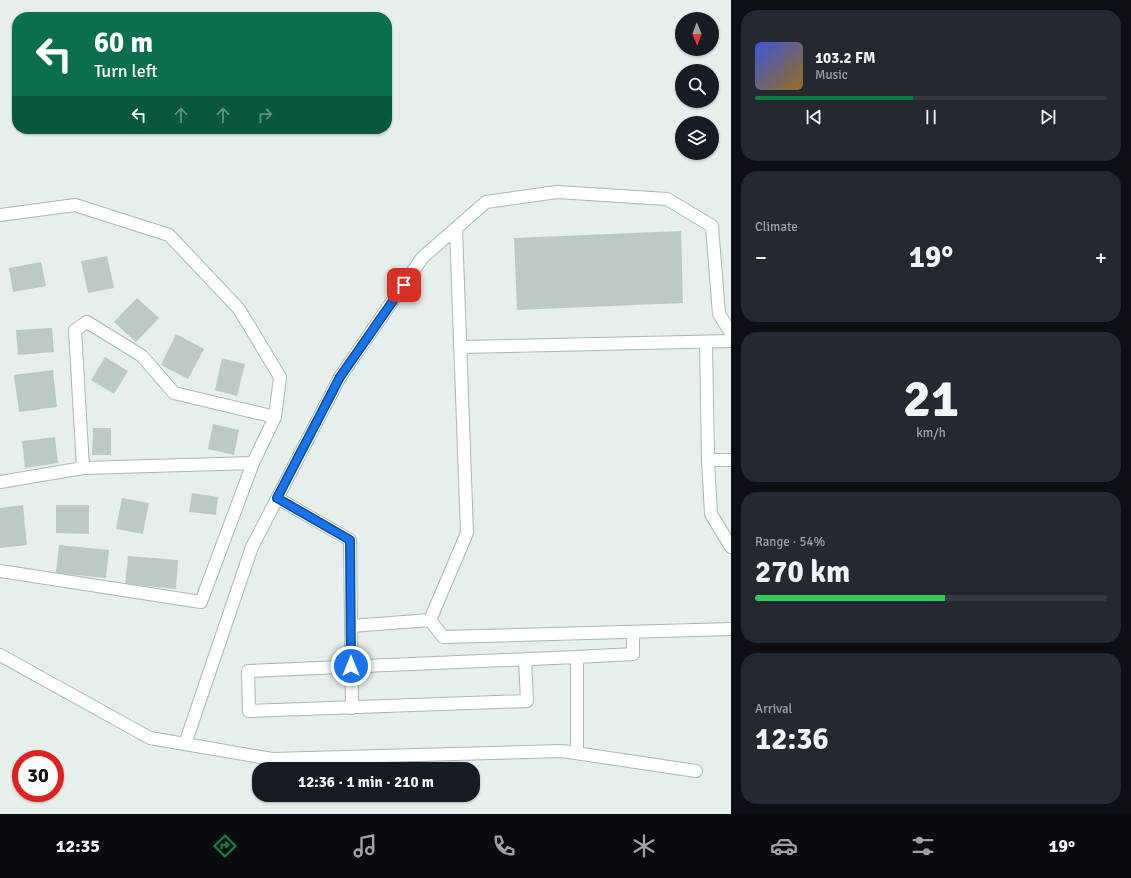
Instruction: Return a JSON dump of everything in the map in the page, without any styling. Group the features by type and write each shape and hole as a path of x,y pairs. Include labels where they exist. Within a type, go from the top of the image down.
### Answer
{"street":[{"path":"186,744 252,546 340,377 422,258 486,202 557,192 667,198 712,226 720,314 731,333"},
{"path":"0,215 75,205 169,235 239,308 280,377 275,417 253,463 200,602 0,571"},
{"path":"430,620 467,533 456,228"},
{"path":"84,468 75,330 87,322 142,356 174,393 275,417"},
{"path":"460,347 731,341"},
{"path":"706,342 708,460 711,514 731,547"},
{"path":"708,460 731,460"},
{"path":"0,482 84,468 253,463"},
{"path":"277,498 350,540 352,708"},
{"path":"351,626 430,620"},
{"path":"430,620 443,637 731,629"},
{"path":"525,659 527,701 249,711 248,671 633,654 633,632"},
{"path":"0,655 150,738 272,758 562,751 696,771"},
{"path":"577,657 577,753"}],"building":[{"path":"681,231 683,303 517,310 514,238"},
{"path":"107,256 114,288 88,293 81,261"},
{"path":"41,262 46,286 13,292 9,268"},
{"path":"137,298 159,318 136,342 114,322"},
{"path":"52,328 54,352 18,355 16,330"},
{"path":"176,334 204,349 188,379 161,365"},
{"path":"105,357 128,371 114,394 91,380"},
{"path":"222,358 245,364 237,396 215,390"},
{"path":"53,370 57,407 19,412 14,375"},
{"path":"213,424 239,430 234,455 208,449"},
{"path":"93,428 111,428 111,455 92,455"},
{"path":"55,437 58,463 25,468 22,441"},
{"path":"192,493 218,497 216,515 189,512"},
{"path":"122,498 149,503 143,534 116,529"},
{"path":"23,505 27,545 0,548 0,508"},
{"path":"56,505 89,505 89,534 56,533"},
{"path":"59,545 109,550 106,578 56,573"},
{"path":"128,556 178,560 176,589 125,584"}],"route":[{"path":"351,666 350,540 277,498 340,377 404,285"}]}
